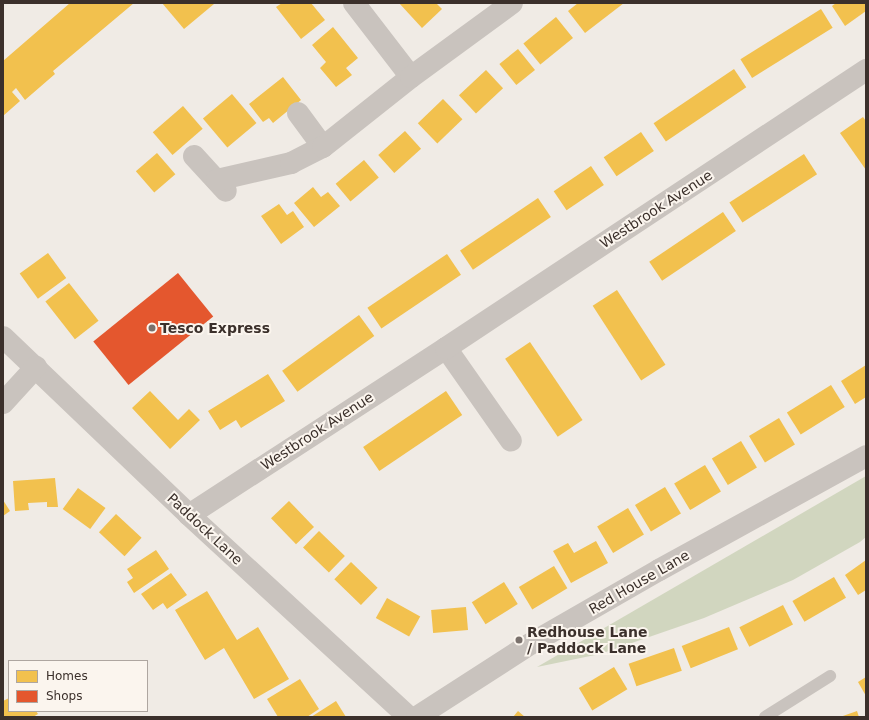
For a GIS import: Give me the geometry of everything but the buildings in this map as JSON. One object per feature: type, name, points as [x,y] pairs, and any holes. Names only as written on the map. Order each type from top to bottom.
[{"type":"street","points":[[354,3],[411,77]]},
{"type":"street","points":[[194,156],[222,186],[290,163],[323,147],[411,77],[471,22],[512,3]]},
{"type":"street","name":"Westbrook Avenue","points":[[189,515],[446,348],[866,70]]},
{"type":"street","points":[[298,114],[323,147]]},
{"type":"street","name":"Paddock Lane","points":[[3,337],[189,515],[409,717]]},
{"type":"street","points":[[446,348],[511,441]]},
{"type":"street","points":[[3,403],[36,367]]},
{"type":"street","name":"Red House Lane","points":[[417,717],[545,636],[659,570],[866,456]]},
{"type":"lane","points":[[765,717],[830,676]]},
{"type":"green space","points":[[866,476],[866,537],[860,542],[793,580],[704,618],[600,654],[537,667]]},
{"type":"place","name":"Tesco Express","points":[[152,328]]},
{"type":"place","name":"Redhouse Lane / Paddock Lane","points":[[519,640]]}]
